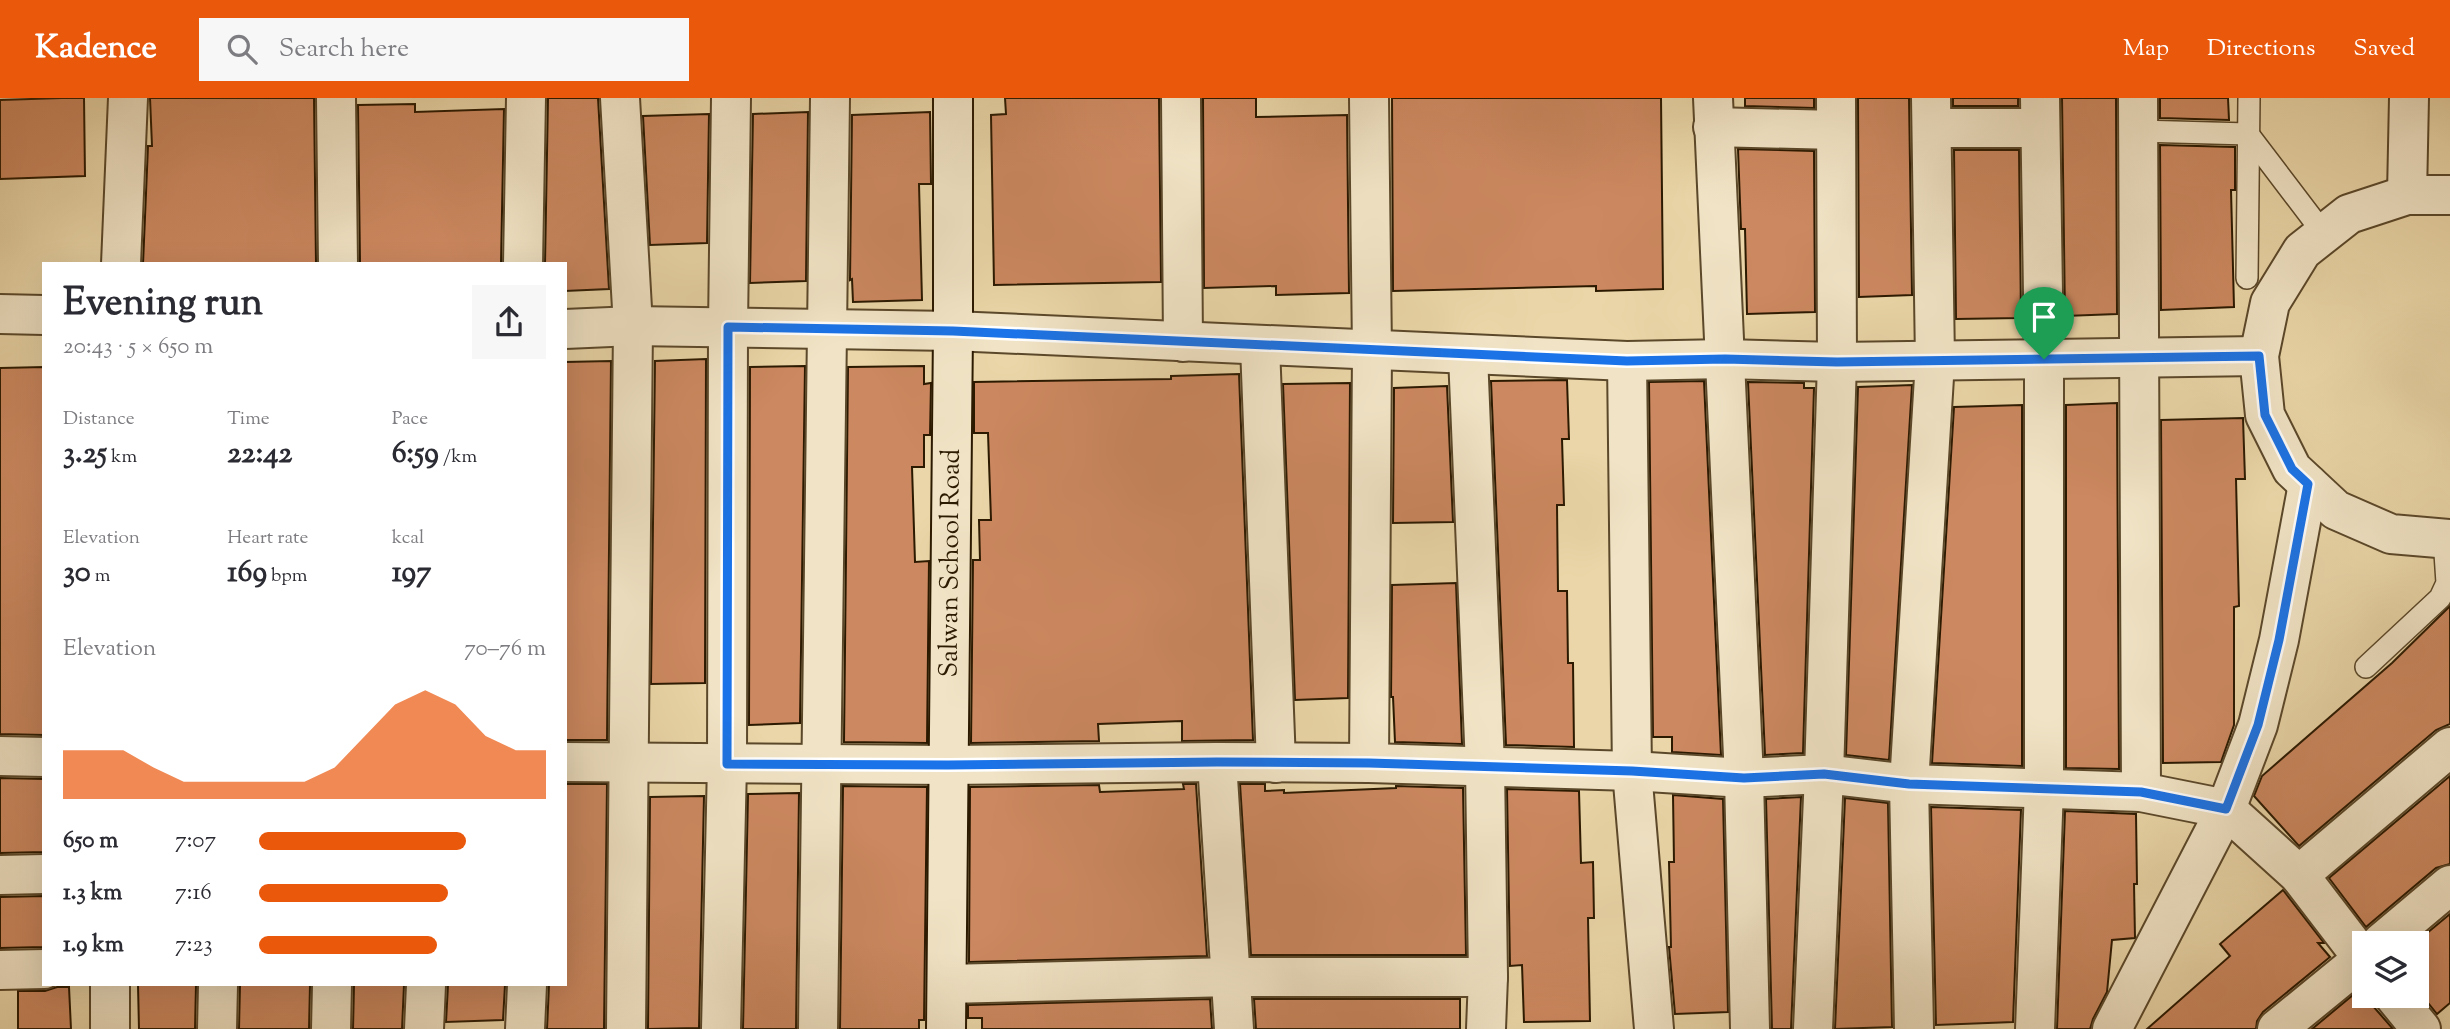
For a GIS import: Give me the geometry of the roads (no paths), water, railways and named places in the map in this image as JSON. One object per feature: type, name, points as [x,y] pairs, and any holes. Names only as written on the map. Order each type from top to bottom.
[{"type":"street","points":[[121,262],[128,98]]},
{"type":"street","points":[[336,98],[338,262]]},
{"type":"street","points":[[523,262],[526,98]]},
{"type":"street","points":[[620,98],[633,326],[626,1029]]},
{"type":"street","points":[[721,1029],[727,764],[728,327],[732,98]]},
{"type":"street","points":[[818,1029],[830,98]]},
{"type":"street","name":"Salwan School Road","points":[[946,1029],[953,98]]},
{"type":"street","points":[[1181,98],[1183,342]]},
{"type":"street","points":[[1369,98],[1372,351],[1369,763]]},
{"type":"street","points":[[2407,195],[2409,98]]},
{"type":"street","points":[[1750,1029],[1744,778],[1713,113],[1836,114],[1837,362],[1813,1029]]},
{"type":"street","points":[[1914,1029],[1909,784],[1935,360],[1931,113],[2040,113],[2044,359],[2044,788],[2035,1029]]},
{"type":"street","points":[[2138,115],[2141,792]]},
{"type":"street","points":[[2447,538],[2391,534],[2336,510],[2292,469],[2265,415],[2259,356],[2270,303],[2302,251],[2349,214],[2407,195],[2450,195]]},
{"type":"street","points":[[0,314],[42,315]]},
{"type":"street","points":[[567,329],[633,326],[953,331],[1627,361],[1725,359],[1837,362],[2259,356]]},
{"type":"street","points":[[1260,346],[1276,763]]},
{"type":"street","points":[[1468,355],[1485,766],[1488,977],[1486,1029]]},
{"type":"street","points":[[1627,361],[1632,771],[1654,1029]]},
{"type":"street","points":[[2112,1029],[2226,809],[2258,725],[2279,640],[2308,484]]},
{"type":"street","points":[[2299,875],[2450,747]]},
{"type":"street","points":[[0,756],[42,757]]},
{"type":"street","points":[[567,762],[948,765],[1369,763],[1632,771],[1744,778],[1824,774],[1909,784],[2141,792],[2226,809],[2299,875],[2352,943]]},
{"type":"street","points":[[1217,762],[1234,1029]]},
{"type":"street","points":[[0,875],[42,874]]},
{"type":"street","points":[[2395,931],[2450,885]]},
{"type":"street","points":[[0,970],[42,969]]},
{"type":"street","points":[[2277,1029],[2352,969]]},
{"type":"street","points":[[947,984],[1232,976],[1488,977]]},
{"type":"street","points":[[110,986],[110,1029]]},
{"type":"street","points":[[217,1029],[218,986]]},
{"type":"street","points":[[331,1029],[332,986]]},
{"type":"street","points":[[424,1029],[426,986]]},
{"type":"street","points":[[525,1029],[527,986]]},
{"type":"street","points":[[2404,1008],[2421,1029]]},
{"type":"street","points":[[2437,1029],[2450,1018]]},
{"type":"lane","points":[[2247,278],[2249,98]]},
{"type":"lane","points":[[2138,115],[2248,134],[2325,234]]},
{"type":"lane","points":[[2366,667],[2440,598],[2447,583],[2447,538]]}]
